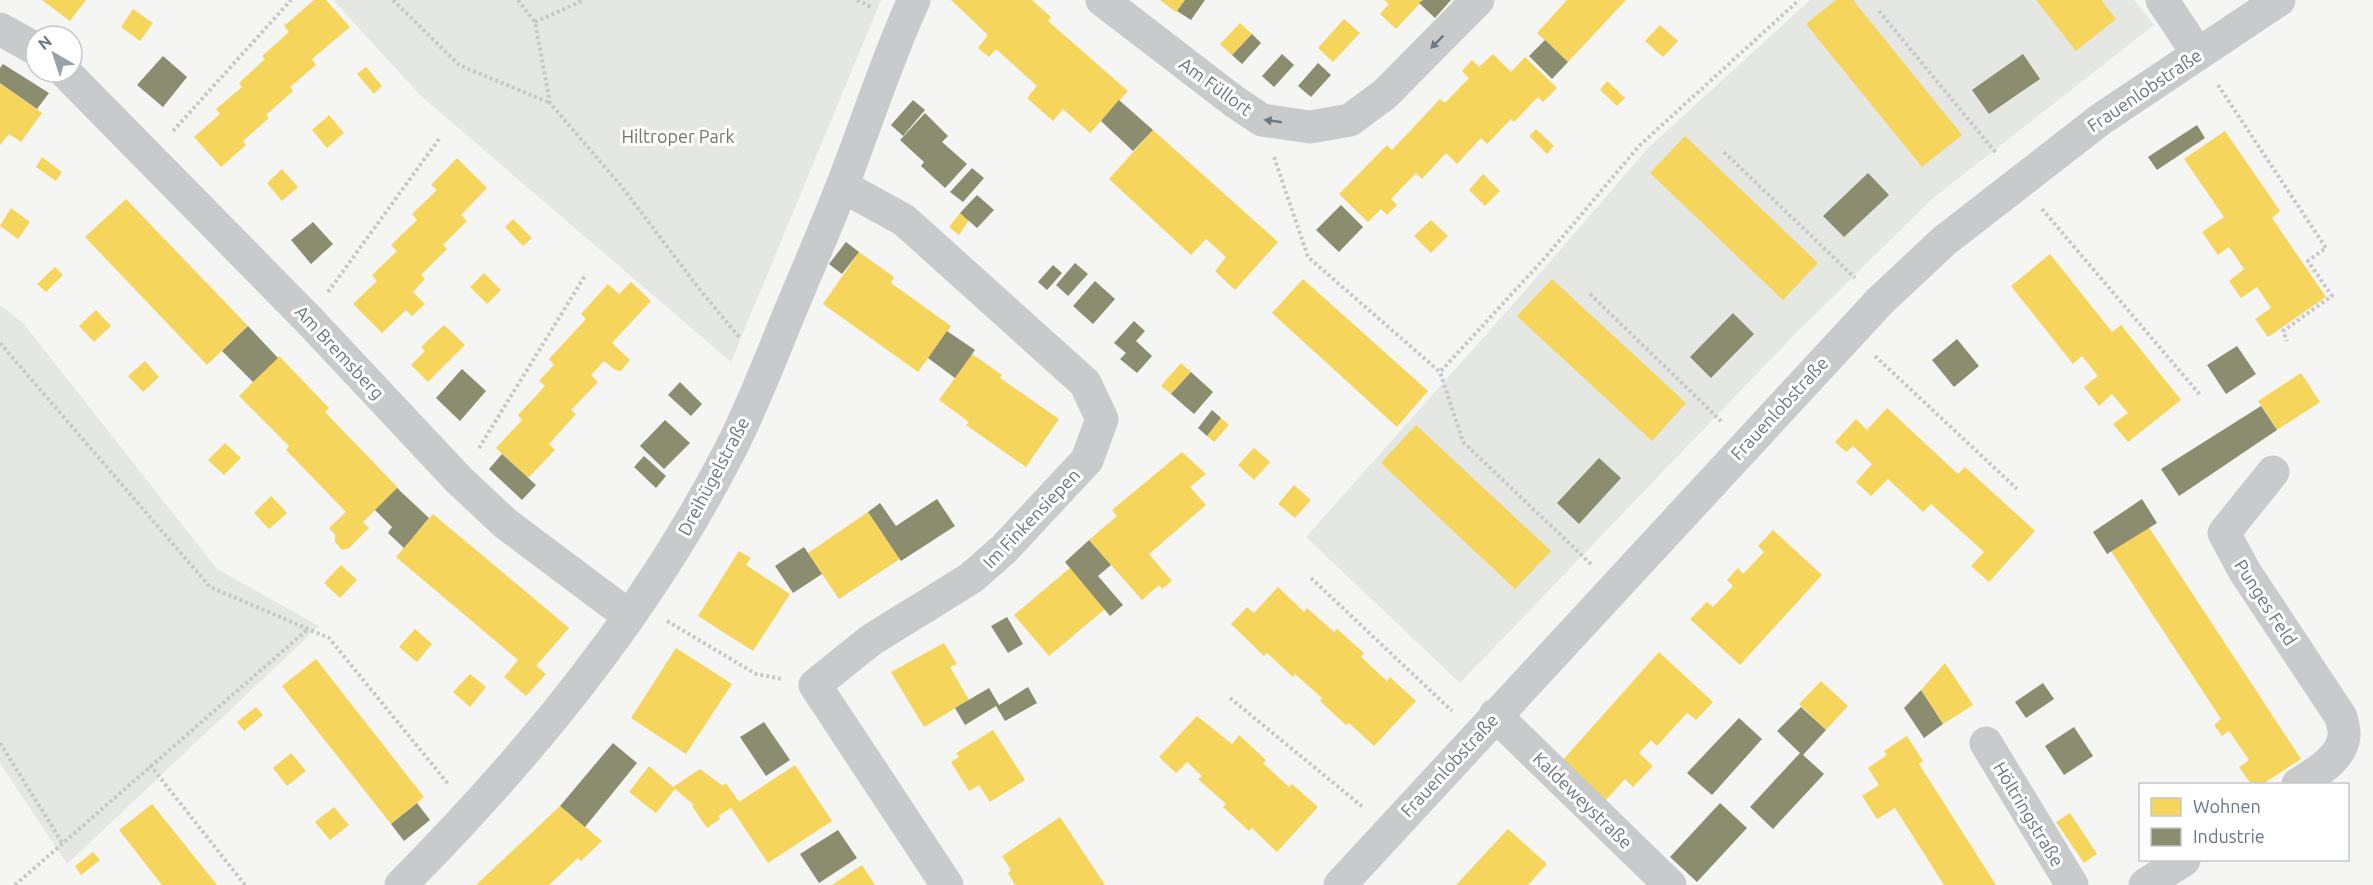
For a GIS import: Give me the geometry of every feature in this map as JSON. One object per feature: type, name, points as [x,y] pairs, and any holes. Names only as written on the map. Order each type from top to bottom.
[{"type":"street","name":"Dreihügelstraße","points":[[401,885],[473,813],[554,718],[629,616],[684,534],[730,450],[774,351],[842,186],[914,0]]},
{"type":"street","name":"Am Füllort","points":[[1102,0],[1262,120],[1310,127],[1350,120],[1385,94],[1478,0]]},
{"type":"street","points":[[2162,0],[2198,54]]},
{"type":"street","name":"Frauenlobstraße","points":[[1340,885],[1486,724],[1880,301],[1944,242],[2101,119],[2279,0]]},
{"type":"street","points":[[0,29],[24,42]]},
{"type":"street","name":"Am Bremsberg","points":[[77,84],[151,156],[309,319],[459,480],[506,524],[629,616]]},
{"type":"street","name":"Im Finkensiepen","points":[[815,685],[871,640],[971,578],[1005,549],[1087,460],[1102,419],[1085,383],[904,220],[842,186]]},
{"type":"street","name":"Punges Feld","points":[[2273,472],[2224,533],[2245,572],[2341,717],[2344,737],[2336,755],[2321,770],[2300,783]]},
{"type":"street","points":[[815,685],[947,885]]},
{"type":"street","name":"Kaldeweystraße","points":[[1486,724],[1670,885]]},
{"type":"street","name":"Höltringstraße","points":[[1986,743],[2072,885]]},
{"type":"street","points":[[2145,885],[2182,861]]},
{"type":"path","points":[[151,156],[291,0]]},
{"type":"path","points":[[393,0],[459,65],[550,103],[622,187],[733,332],[747,344],[774,351]]},
{"type":"path","points":[[518,0],[535,22],[550,103]]},
{"type":"path","points":[[535,22],[584,0]]},
{"type":"path","points":[[1440,372],[1543,260],[1638,146],[1799,0]]},
{"type":"path","points":[[1879,12],[2200,396]]},
{"type":"path","points":[[2198,54],[2326,248],[2308,261],[2332,296],[2283,331],[2287,341]]},
{"type":"path","points":[[1262,120],[1308,258],[1440,372],[1463,442],[1615,587]]},
{"type":"path","points":[[309,319],[440,139]]},
{"type":"path","points":[[1724,152],[1880,301]]},
{"type":"path","points":[[459,480],[586,274]]},
{"type":"path","points":[[1590,294],[1745,444]]},
{"type":"path","points":[[1849,332],[2017,489]]},
{"type":"path","points":[[0,343],[210,587],[329,638],[473,813]]},
{"type":"path","points":[[1311,578],[1486,724]]},
{"type":"path","points":[[629,616],[656,614],[756,674],[815,685]]},
{"type":"path","points":[[15,885],[308,629]]},
{"type":"path","points":[[1230,698],[1390,829]]},
{"type":"path","points":[[0,743],[63,844]]},
{"type":"path","points":[[150,765],[245,885]]},
{"type":"green space","name":"Hiltroper Park","points":[[333,0],[881,0],[731,362],[421,96]]},
{"type":"green space","points":[[1810,0],[2134,0],[2154,25],[1932,199],[1794,335],[1460,683],[1306,537],[1523,293],[1648,148]]},
{"type":"green space","points":[[0,305],[23,323],[217,569],[319,626],[67,864],[0,763]]},
{"type":"building: Wohnen","points":[[42,0],[86,0],[70,21]]},
{"type":"building: Wohnen","points":[[314,0],[326,0],[350,27],[312,59],[316,65],[290,87],[293,91],[266,115],[269,118],[243,141],[246,145],[221,167],[194,137],[220,114],[216,109],[242,87],[239,83],[265,59],[262,56],[289,32],[284,26]]},
{"type":"building: Wohnen","points":[[951,0],[1032,0],[1051,17],[1048,21],[1128,91],[1090,133],[1063,109],[1053,121],[1027,98],[1037,86],[996,49],[989,57],[978,48],[988,35]]},
{"type":"building: Wohnen","points":[[1160,0],[1185,0],[1176,12]]},
{"type":"building: Wohnen","points":[[1384,0],[1423,0],[1396,29],[1380,14],[1389,4]]},
{"type":"building: Wohnen","points":[[1567,0],[1626,0],[1568,62],[1537,33]]},
{"type":"building: Wohnen","points":[[1836,0],[1853,0],[1962,135],[1922,167],[1806,24]]},
{"type":"building: Wohnen","points":[[2036,0],[2101,0],[2116,19],[2076,51]]},
{"type":"building: Wohnen","points":[[133,9],[153,23],[140,41],[121,27]]},
{"type":"building: Wohnen","points":[[1344,19],[1360,33],[1333,62],[1318,48]]},
{"type":"building: Wohnen","points":[[1240,23],[1252,34],[1232,55],[1220,44]]},
{"type":"building: Wohnen","points":[[1660,25],[1678,41],[1663,57],[1645,41]]},
{"type":"building: Wohnen","points":[[1493,54],[1511,72],[1525,57],[1557,88],[1543,102],[1538,97],[1514,122],[1511,119],[1487,144],[1481,138],[1457,164],[1446,153],[1422,179],[1416,173],[1391,199],[1397,205],[1387,215],[1381,209],[1368,222],[1339,194],[1387,145],[1392,150],[1440,99],[1445,103],[1469,78],[1462,71],[1472,60],[1479,67]]},
{"type":"building: Wohnen","points":[[366,67],[382,86],[374,94],[357,74]]},
{"type":"building: Wohnen","points":[[1607,81],[1625,98],[1617,106],[1600,90]]},
{"type":"building: Wohnen","points":[[0,83],[42,113],[21,142],[9,134],[0,145]]},
{"type":"building: Wohnen","points":[[329,115],[344,133],[327,148],[312,130]]},
{"type":"building: Wohnen","points":[[1536,129],[1554,146],[1547,154],[1529,136]]},
{"type":"building: Wohnen","points":[[1153,130],[1278,242],[1235,290],[1215,271],[1226,257],[1206,239],[1191,255],[1109,179]]},
{"type":"building: Wohnen","points":[[2225,131],[2280,211],[2272,218],[2326,297],[2268,337],[2255,319],[2271,308],[2257,287],[2241,298],[2229,281],[2244,269],[2229,247],[2218,255],[2202,232],[2224,217],[2184,159]]},
{"type":"building: Wohnen","points":[[1685,136],[1818,263],[1783,300],[1650,173]]},
{"type":"building: Wohnen","points":[[42,157],[62,172],[56,181],[36,167]]},
{"type":"building: Wohnen","points":[[457,158],[487,188],[461,215],[467,221],[443,245],[447,249],[421,275],[425,279],[413,292],[425,304],[412,316],[406,310],[382,333],[353,304],[377,281],[372,275],[397,251],[391,245],[417,220],[412,214],[437,190],[431,185]]},
{"type":"building: Wohnen","points":[[282,169],[298,187],[282,201],[267,183]]},
{"type":"building: Wohnen","points":[[1483,174],[1500,191],[1485,206],[1469,190]]},
{"type":"building: Wohnen","points":[[126,199],[248,326],[207,365],[85,237]]},
{"type":"building: Wohnen","points":[[11,208],[30,222],[18,239],[0,226]]},
{"type":"building: Wohnen","points":[[960,213],[969,220],[959,235],[949,227]]},
{"type":"building: Wohnen","points":[[513,219],[532,238],[523,246],[505,227]]},
{"type":"building: Wohnen","points":[[1431,220],[1448,236],[1431,253],[1414,236]]},
{"type":"building: Wohnen","points":[[859,252],[894,277],[891,283],[951,326],[918,372],[823,304]]},
{"type":"building: Wohnen","points":[[2050,254],[2112,332],[2121,325],[2181,400],[2128,442],[2113,424],[2128,413],[2112,394],[2099,406],[2084,387],[2098,376],[2082,356],[2073,364],[2011,286]]},
{"type":"building: Wohnen","points":[[55,267],[63,275],[46,292],[37,284]]},
{"type":"building: Wohnen","points":[[484,273],[501,290],[487,304],[470,287]]},
{"type":"building: Wohnen","points":[[1303,279],[1428,391],[1397,427],[1272,313]]},
{"type":"building: Wohnen","points":[[1552,279],[1686,403],[1652,441],[1517,316]]},
{"type":"building: Wohnen","points":[[631,282],[651,301],[612,343],[630,360],[621,371],[615,370],[604,361],[591,375],[598,382],[571,410],[576,414],[549,444],[555,450],[528,478],[496,448],[522,420],[518,415],[545,386],[539,381],[554,365],[549,359],[586,319],[581,314],[608,284],[619,294]]},
{"type":"building: Wohnen","points":[[96,310],[111,326],[94,342],[79,326]]},
{"type":"building: Wohnen","points":[[444,325],[465,345],[428,382],[411,365],[425,351],[421,347]]},
{"type":"building: Wohnen","points":[[972,354],[1002,375],[1000,378],[1059,419],[1026,467],[966,425],[969,422],[939,400]]},
{"type":"building: Wohnen","points":[[279,356],[329,408],[325,412],[398,488],[363,522],[369,528],[349,548],[342,550],[335,542],[335,534],[329,528],[346,512],[286,450],[289,446],[239,396]]},
{"type":"building: Wohnen","points":[[145,361],[159,377],[143,392],[128,376]]},
{"type":"building: Wohnen","points":[[1181,363],[1191,372],[1171,394],[1161,386]]},
{"type":"building: Wohnen","points":[[2301,373],[2320,402],[2277,430],[2258,401]]},
{"type":"building: Wohnen","points":[[1887,408],[1958,474],[1965,467],[2035,531],[1989,582],[1971,566],[1984,552],[1931,504],[1923,512],[1888,479],[1871,496],[1856,482],[1872,464],[1853,446],[1846,452],[1835,442],[1856,419],[1867,430]]},
{"type":"building: Wohnen","points":[[1221,418],[1229,425],[1214,442],[1207,436]]},
{"type":"building: Wohnen","points":[[1416,425],[1551,551],[1515,589],[1381,463]]},
{"type":"building: Wohnen","points":[[225,443],[241,458],[224,475],[208,460]]},
{"type":"building: Wohnen","points":[[1254,448],[1270,462],[1254,480],[1238,465]]},
{"type":"building: Wohnen","points":[[1182,452],[1206,474],[1190,487],[1206,505],[1149,554],[1172,581],[1162,589],[1159,585],[1142,600],[1089,540],[1117,516],[1112,510]]},
{"type":"building: Wohnen","points":[[1294,485],[1311,500],[1295,518],[1278,504]]},
{"type":"building: Wohnen","points":[[271,496],[287,513],[269,529],[254,513]]},
{"type":"building: Wohnen","points":[[868,512],[900,559],[839,599],[808,553]]},
{"type":"building: Wohnen","points":[[433,514],[569,628],[536,666],[546,674],[526,696],[504,677],[518,660],[396,557]]},
{"type":"building: Wohnen","points":[[2148,526],[2301,759],[2265,783],[2250,783],[2239,767],[2249,760],[2229,731],[2222,736],[2214,725],[2221,719],[2111,551]]},
{"type":"building: Wohnen","points":[[1773,530],[1822,575],[1740,665],[1690,619],[1707,602],[1713,607],[1733,586],[1727,580],[1738,568],[1743,574],[1764,552],[1758,546]]},
{"type":"building: Wohnen","points":[[739,551],[751,558],[746,565],[790,594],[753,651],[698,616]]},
{"type":"building: Wohnen","points":[[341,565],[357,580],[340,598],[324,583]]},
{"type":"building: Wohnen","points":[[1070,568],[1105,609],[1049,656],[1014,615]]},
{"type":"building: Wohnen","points":[[1278,587],[1304,612],[1307,608],[1334,632],[1337,629],[1364,653],[1361,657],[1387,681],[1390,677],[1416,701],[1374,746],[1349,723],[1346,725],[1320,701],[1322,698],[1295,674],[1293,677],[1267,653],[1264,656],[1231,624],[1247,607],[1254,613]]},
{"type":"building: Wohnen","points":[[415,629],[432,644],[417,662],[399,647]]},
{"type":"building: Wohnen","points":[[944,643],[957,664],[950,667],[969,700],[924,727],[891,672]]},
{"type":"building: Wohnen","points":[[676,648],[732,684],[686,754],[631,718]]},
{"type":"building: Wohnen","points":[[1659,652],[1713,702],[1696,720],[1687,713],[1657,746],[1651,740],[1639,753],[1653,766],[1633,787],[1625,779],[1605,801],[1562,761]]},
{"type":"building: Wohnen","points":[[316,659],[424,797],[391,824],[282,686]]},
{"type":"building: Wohnen","points":[[1945,663],[1973,705],[1943,724],[1921,690]]},
{"type":"building: Wohnen","points":[[470,674],[486,687],[470,707],[453,692]]},
{"type":"building: Wohnen","points":[[1821,681],[1848,706],[1826,730],[1799,704]]},
{"type":"building: Wohnen","points":[[256,707],[263,715],[244,731],[237,722]]},
{"type":"building: Wohnen","points":[[1197,716],[1232,744],[1239,735],[1266,760],[1263,763],[1289,787],[1292,784],[1318,807],[1277,852],[1252,828],[1249,831],[1223,807],[1226,804],[1198,779],[1202,776],[1187,762],[1176,773],[1159,757]]},
{"type":"building: Wohnen","points":[[993,730],[1025,780],[990,802],[979,785],[969,791],[951,762],[959,757],[956,753]]},
{"type":"building: Wohnen","points":[[1907,736],[1923,761],[1919,764],[1996,885],[1944,885],[1895,808],[1877,819],[1862,796],[1879,785],[1868,768],[1887,755],[1884,751]]},
{"type":"building: Wohnen","points":[[291,753],[306,771],[287,786],[273,768]]},
{"type":"building: Wohnen","points":[[795,765],[832,821],[768,863],[731,808],[718,816],[720,819],[707,828],[692,806],[694,805],[675,789],[656,813],[629,792],[649,766],[673,787],[700,769],[723,786],[726,783],[739,802]]},
{"type":"building: Wohnen","points":[[152,804],[217,885],[162,885],[119,830]]},
{"type":"building: Wohnen","points":[[560,806],[602,841],[581,861],[578,858],[549,885],[476,885]]},
{"type":"building: Wohnen","points":[[334,807],[349,825],[330,840],[315,822]]},
{"type":"building: Wohnen","points":[[2070,813],[2097,854],[2084,863],[2056,822]]},
{"type":"building: Wohnen","points":[[1060,817],[1105,885],[1015,885],[1008,873],[1011,870],[1002,856]]},
{"type":"building: Wohnen","points":[[1508,829],[1547,864],[1528,885],[1456,885]]},
{"type":"building: Wohnen","points":[[93,852],[100,860],[81,875],[75,866]]},
{"type":"building: Wohnen","points":[[862,865],[875,885],[832,885]]},
{"type":"building: Industrie","points":[[1185,0],[1205,0],[1191,20],[1177,11]]},
{"type":"building: Industrie","points":[[1423,0],[1451,0],[1435,18],[1419,3]]},
{"type":"building: Industrie","points":[[1252,34],[1261,43],[1242,64],[1232,55]]},
{"type":"building: Industrie","points":[[1545,40],[1568,62],[1552,79],[1529,56]]},
{"type":"building: Industrie","points":[[1282,54],[1294,65],[1274,87],[1262,76]]},
{"type":"building: Industrie","points":[[2023,54],[2040,79],[1989,114],[1972,90]]},
{"type":"building: Industrie","points":[[163,56],[187,77],[163,107],[137,85]]},
{"type":"building: Industrie","points":[[1318,63],[1331,75],[1311,97],[1298,86]]},
{"type":"building: Industrie","points":[[3,64],[24,77],[24,84],[35,84],[49,93],[37,109],[0,83],[0,68]]},
{"type":"building: Industrie","points":[[913,100],[925,110],[903,136],[891,125]]},
{"type":"building: Industrie","points":[[1119,100],[1153,130],[1133,151],[1101,121]]},
{"type":"building: Industrie","points":[[925,113],[948,136],[942,142],[967,164],[945,188],[921,166],[924,162],[900,140]]},
{"type":"building: Industrie","points":[[2197,125],[2205,138],[2157,170],[2148,157]]},
{"type":"building: Industrie","points":[[972,168],[984,178],[963,202],[950,192]]},
{"type":"building: Industrie","points":[[1868,173],[1889,195],[1844,237],[1823,216]]},
{"type":"building: Industrie","points":[[977,195],[994,210],[977,228],[960,213]]},
{"type":"building: Industrie","points":[[1341,205],[1363,227],[1339,252],[1316,230]]},
{"type":"building: Industrie","points":[[313,222],[333,244],[311,264],[291,240]]},
{"type":"building: Industrie","points":[[846,242],[859,252],[842,274],[829,264]]},
{"type":"building: Industrie","points":[[1075,263],[1088,274],[1068,296],[1056,285]]},
{"type":"building: Industrie","points":[[1053,265],[1062,273],[1047,290],[1038,282]]},
{"type":"building: Industrie","points":[[1095,281],[1115,299],[1093,324],[1073,306]]},
{"type":"building: Industrie","points":[[1733,313],[1754,334],[1711,378],[1690,357]]},
{"type":"building: Industrie","points":[[1134,321],[1145,331],[1136,341],[1152,356],[1137,373],[1120,359],[1126,353],[1114,343]]},
{"type":"building: Industrie","points":[[248,326],[278,358],[253,382],[222,351]]},
{"type":"building: Industrie","points":[[947,331],[975,350],[955,378],[928,358]]},
{"type":"building: Industrie","points":[[1957,339],[1979,366],[1954,387],[1932,360]]},
{"type":"building: Industrie","points":[[2237,346],[2256,374],[2226,394],[2207,365]]},
{"type":"building: Industrie","points":[[462,369],[486,391],[460,421],[436,398]]},
{"type":"building: Industrie","points":[[1191,372],[1213,392],[1194,414],[1171,394]]},
{"type":"building: Industrie","points":[[680,382],[702,404],[691,416],[668,395]]},
{"type":"building: Industrie","points":[[2261,406],[2277,430],[2179,496],[2161,469]]},
{"type":"building: Industrie","points":[[1212,410],[1221,418],[1207,436],[1198,428]]},
{"type":"building: Industrie","points":[[665,420],[690,443],[664,469],[640,446]]},
{"type":"building: Industrie","points":[[502,454],[536,485],[522,500],[489,469]]},
{"type":"building: Industrie","points":[[644,456],[666,476],[656,488],[634,467]]},
{"type":"building: Industrie","points":[[1599,458],[1621,478],[1579,524],[1557,503]]},
{"type":"building: Industrie","points":[[397,488],[429,518],[404,548],[388,533],[392,527],[375,510]]},
{"type":"building: Industrie","points":[[937,499],[955,526],[901,561],[868,512],[880,503],[896,526]]},
{"type":"building: Industrie","points":[[2142,499],[2157,523],[2107,554],[2093,532]]},
{"type":"building: Industrie","points":[[1089,540],[1111,565],[1098,576],[1123,605],[1110,616],[1065,562]]},
{"type":"building: Industrie","points":[[804,547],[822,574],[793,593],[775,566]]},
{"type":"building: Industrie","points":[[1007,617],[1023,644],[1008,653],[991,626]]},
{"type":"building: Industrie","points":[[2043,683],[2054,699],[2026,718],[2015,702]]},
{"type":"building: Industrie","points":[[1028,687],[1037,703],[1005,721],[996,706],[965,725],[955,708],[989,688],[999,705]]},
{"type":"building: Industrie","points":[[1921,690],[1943,724],[1924,738],[1904,708]]},
{"type":"building: Industrie","points":[[1801,707],[1826,730],[1803,755],[1824,774],[1773,829],[1750,807],[1800,753],[1777,731]]},
{"type":"building: Industrie","points":[[1739,718],[1762,739],[1712,795],[1687,773]]},
{"type":"building: Industrie","points":[[764,722],[790,760],[766,776],[740,737]]},
{"type":"building: Industrie","points":[[2074,727],[2093,756],[2064,775],[2045,746]]},
{"type":"building: Industrie","points":[[613,743],[637,763],[585,827],[560,806]]},
{"type":"building: Industrie","points":[[417,803],[430,820],[404,841],[391,824]]},
{"type":"building: Industrie","points":[[1720,803],[1747,828],[1697,882],[1670,857]]},
{"type":"building: Industrie","points":[[838,830],[857,858],[819,883],[800,854]]}]
